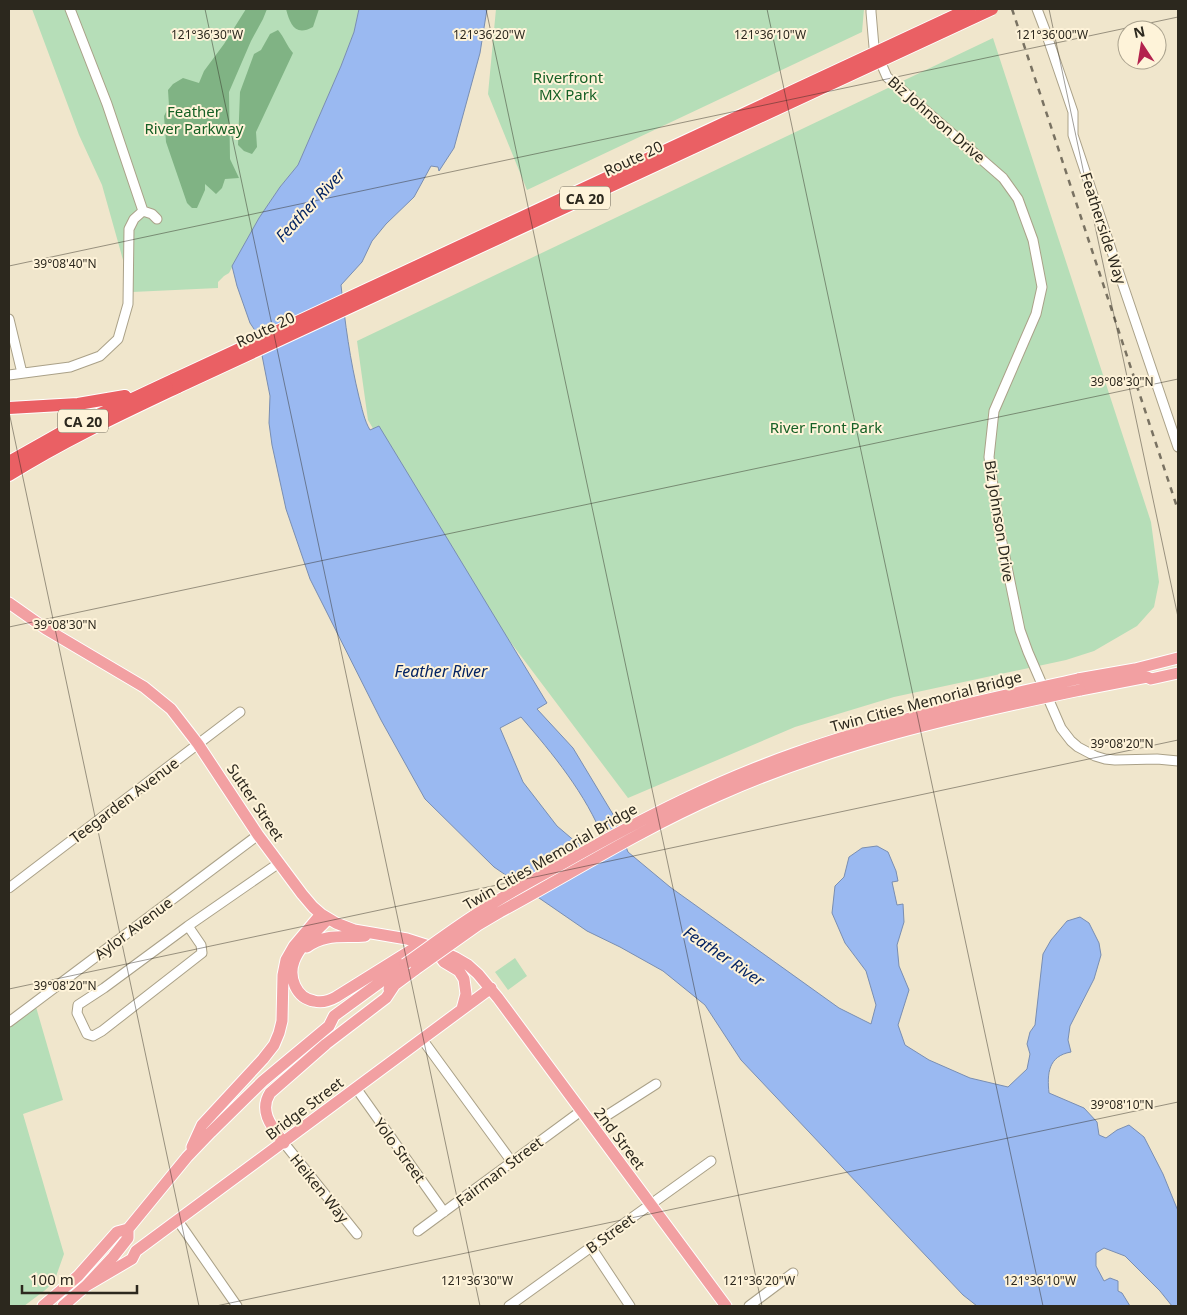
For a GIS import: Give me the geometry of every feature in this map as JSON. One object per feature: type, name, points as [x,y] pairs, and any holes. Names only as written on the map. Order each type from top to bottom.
[{"type":"highway","name":"Route 20","points":[[176,383],[969,9]]},
{"type":"highway","name":"Route 20","points":[[176,383],[992,9]]},
{"type":"highway","name":"CA 20","points":[[9,462],[64,431],[160,385],[176,383]]},
{"type":"highway","name":"CA 20","points":[[9,474],[68,440],[176,383]]},
{"type":"highway","points":[[9,408],[61,406],[96,402],[160,385]]},
{"type":"main road","name":"Sutter Street","points":[[9,603],[46,629],[144,687],[171,709],[198,744],[258,835],[306,899],[324,916],[354,930],[407,939],[432,947],[468,965],[491,988]]},
{"type":"main road","name":"Twin Cities Memorial Bridge","points":[[394,986],[467,933],[500,912],[634,836],[733,789],[817,757],[900,732],[1178,658]]},
{"type":"main road","name":"Twin Cities Memorial Bridge","points":[[1147,677],[1150,674],[1178,668]]},
{"type":"main road","name":"Twin Cities Memorial Bridge","points":[[400,962],[493,903],[629,826],[684,799],[744,773],[813,747],[897,721],[954,706],[1079,684],[1147,677],[1151,679],[1178,674]]},
{"type":"main road","points":[[324,916],[303,945],[293,966],[294,982],[301,994],[307,999],[324,1002],[400,962]]},
{"type":"main road","points":[[187,1158],[202,1125],[274,1045],[282,1021],[283,975],[286,960],[294,946],[324,916]]},
{"type":"main road","points":[[301,950],[317,940],[327,937],[379,934]]},
{"type":"main road","points":[[432,947],[444,962],[456,969],[462,976],[466,994],[462,1010]]},
{"type":"main road","points":[[43,1306],[78,1276],[117,1232],[128,1229],[187,1158],[249,1094],[329,1026],[334,1016],[400,962]]},
{"type":"main road","points":[[329,1026],[340,1024],[394,986]]},
{"type":"main road","points":[[284,1143],[272,1127],[266,1114],[265,1103],[270,1094],[326,1044],[386,998],[394,986]]},
{"type":"main road","name":"Bridge Street","points":[[86,1286],[132,1259],[136,1251],[491,988]]},
{"type":"main road","name":"2nd Street","points":[[491,988],[726,1306]]},
{"type":"main road","points":[[63,1306],[86,1286],[108,1262],[128,1238],[128,1229]]},
{"type":"street","points":[[70,9],[107,104],[143,211]]},
{"type":"street","name":"Biz Johnson Drive","points":[[871,9],[874,47],[887,77],[1003,178],[1018,199],[1033,240],[1042,287],[1040,297],[1036,314],[994,411],[989,457],[999,528],[1020,630],[1028,652],[1061,728],[1078,747],[1105,759],[1178,761]]},
{"type":"street","name":"Featherside Way","points":[[1036,9],[1073,112],[1073,135],[1178,447]]},
{"type":"street","points":[[143,211],[152,214],[157,219]]},
{"type":"street","points":[[9,375],[70,367],[100,356],[118,339],[128,304],[129,229],[134,219],[143,211]]},
{"type":"street","points":[[9,318],[22,373]]},
{"type":"street","name":"Teegarden Avenue","points":[[9,888],[240,712]]},
{"type":"street","name":"Aylor Avenue","points":[[9,1022],[258,835]]},
{"type":"street","points":[[188,926],[201,945],[202,953],[102,1031],[93,1036],[87,1034],[77,1013],[78,1006],[188,926],[279,863]]},
{"type":"street","points":[[422,1039],[512,1162]]},
{"type":"street","points":[[592,1125],[656,1084]]},
{"type":"street","name":"Yolo Street","points":[[356,1088],[444,1212]]},
{"type":"street","name":"Fairman Street","points":[[418,1232],[580,1110]]},
{"type":"street","name":"Heiken Way","points":[[284,1143],[357,1234]]},
{"type":"street","name":"B Street","points":[[509,1306],[712,1161]]},
{"type":"street","points":[[178,1221],[237,1306]]},
{"type":"street","points":[[591,1247],[630,1306]]},
{"type":"street","points":[[749,1306],[793,1273]]},
{"type":"green space","name":"Feather River Parkway","points":[[32,9],[359,9],[354,32],[341,66],[298,165],[259,218],[229,273],[218,282],[218,288],[132,292],[102,185],[79,135]]},
{"type":"green space","points":[[246,9],[267,9],[229,92],[230,159],[239,178],[225,179],[222,188],[216,194],[205,184],[205,190],[197,208],[192,208],[187,203],[166,142],[164,116],[169,106],[168,90],[173,84],[183,78],[199,83],[204,71]]},
{"type":"green space","points":[[286,9],[319,9],[313,27],[302,31],[294,27],[289,20]]},
{"type":"green space","name":"Riverfront MX Park","points":[[496,9],[864,9],[862,32],[527,190],[488,94]]},
{"type":"green space","points":[[278,30],[293,53],[256,132],[257,147],[252,154],[244,151],[238,145],[240,92],[254,54],[261,50],[270,34]]},
{"type":"green space","name":"River Front Park","points":[[993,38],[1151,522],[1159,582],[1154,607],[1137,626],[1094,651],[1066,660],[894,697],[795,727],[628,798],[460,575],[368,420],[357,341]]},
{"type":"green space","points":[[515,958],[527,976],[508,990],[495,972]]},
{"type":"green space","points":[[36,1007],[63,1100],[23,1114],[64,1254],[54,1282],[24,1306],[9,1306],[9,1027]]},
{"type":"water","name":"Feather River","points":[[359,9],[487,9],[480,53],[454,148],[439,171],[438,167],[431,166],[414,197],[386,224],[372,241],[362,262],[341,285],[350,355],[362,410],[370,430],[379,426],[547,703],[537,709],[573,748],[614,816],[628,852],[670,887],[839,1008],[871,1024],[876,1005],[866,971],[845,943],[832,913],[835,886],[844,877],[849,857],[862,848],[877,846],[888,852],[898,881],[892,882],[897,905],[903,904],[904,922],[897,945],[899,966],[909,990],[898,1025],[905,1045],[929,1060],[970,1078],[1008,1087],[1027,1069],[1030,1054],[1027,1044],[1030,1032],[1035,1025],[1043,954],[1051,940],[1067,921],[1080,917],[1089,923],[1099,943],[1101,955],[1094,979],[1070,1026],[1068,1040],[1071,1052],[1058,1057],[1051,1067],[1048,1079],[1049,1093],[1084,1108],[1097,1122],[1099,1135],[1106,1138],[1117,1130],[1129,1125],[1144,1137],[1163,1174],[1178,1211],[1178,1306],[1172,1306],[1160,1291],[1125,1256],[1104,1248],[1096,1253],[1096,1266],[1104,1281],[1110,1278],[1118,1281],[1118,1291],[1122,1293],[1130,1306],[977,1306],[963,1295],[741,1060],[705,1005],[663,971],[587,931],[494,867],[425,799],[381,720],[310,579],[286,509],[272,445],[269,423],[270,396],[258,335],[250,323],[232,266],[259,218],[298,165],[354,32]],"holes":[[[521,717],[568,775],[597,823],[604,840],[594,849],[577,843],[557,826],[523,782],[500,728]]]},
{"type":"railway","points":[[1012,9],[1178,510]]}]
